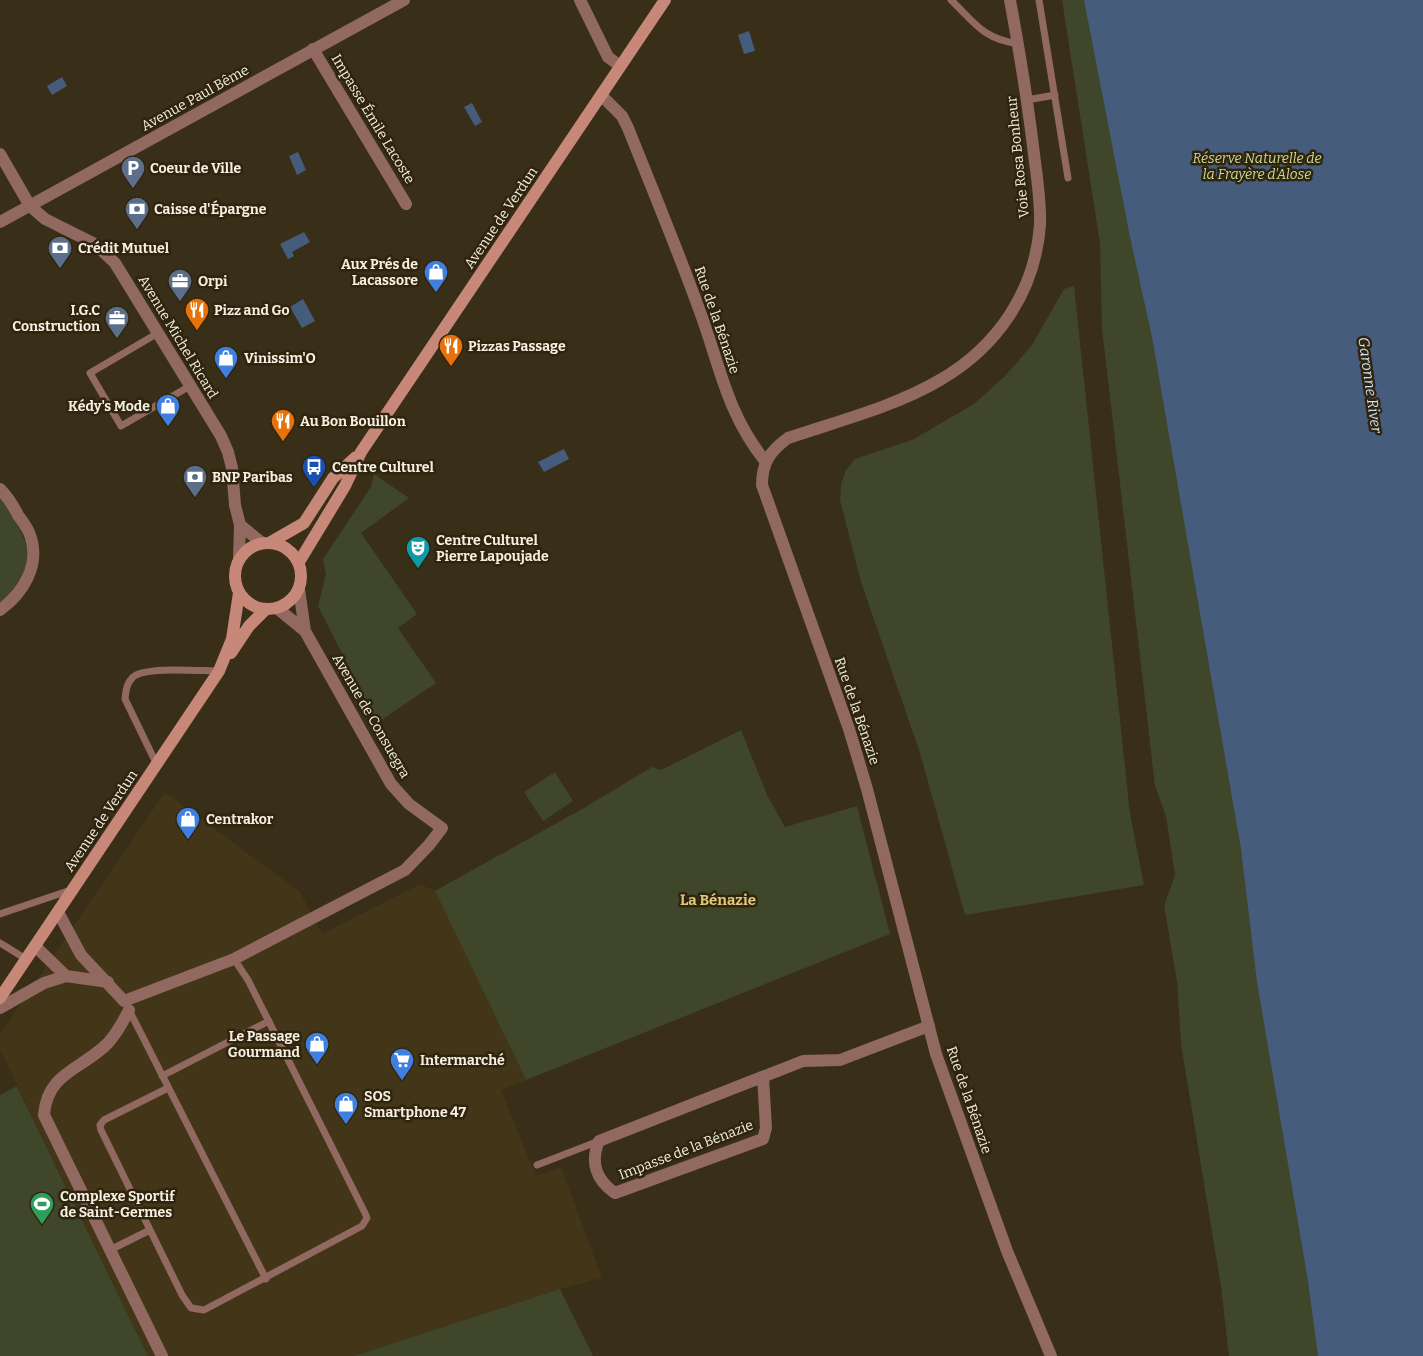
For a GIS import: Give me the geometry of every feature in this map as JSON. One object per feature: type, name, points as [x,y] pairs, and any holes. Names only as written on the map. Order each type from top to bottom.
[{"type":"main road","name":"Avenue de Verdun","points":[[298,562],[345,486],[361,452],[665,0]]},
{"type":"main road","name":"Avenue de Verdun","points":[[267,542],[304,523],[333,478],[361,452]]},
{"type":"main road","points":[[267,542],[282,546],[292,552],[298,562],[301,580],[299,589],[290,601],[271,609],[250,604],[239,593],[234,576],[240,558],[253,546],[267,542]]},
{"type":"main road","name":"Avenue de Verdun","points":[[222,666],[236,621],[239,593]]},
{"type":"main road","name":"Avenue de Verdun","points":[[0,998],[222,666],[250,626],[271,609]]},
{"type":"street","name":"Avenue Paul Bême","points":[[0,222],[404,0]]},
{"type":"street","points":[[580,0],[608,57],[620,66]]},
{"type":"street","name":"Voie Rosa Bonheur","points":[[766,461],[774,448],[788,438],[890,403],[939,381],[977,355],[1002,328],[1022,294],[1035,260],[1040,224],[1028,100],[1010,0]]},
{"type":"street","name":"Impasse Émile Lacoste","points":[[313,50],[406,204]]},
{"type":"street","name":"Rue de la Bénazie","points":[[601,94],[622,116],[628,128],[700,311],[725,391],[749,441],[766,461],[762,473],[762,484],[848,728],[867,789],[936,1054],[1007,1252],[1051,1356]]},
{"type":"street","name":"Avenue Michel Ricard","points":[[0,154],[30,206],[45,219],[83,236],[105,252],[115,263],[190,386],[228,452],[232,468],[235,505],[240,526],[240,558]]},
{"type":"street","points":[[0,490],[7,496],[30,536],[33,551],[27,581],[15,599],[0,610]]},
{"type":"street","points":[[240,526],[267,542]]},
{"type":"street","name":"Avenue de Consuegra","points":[[234,958],[405,870],[442,828],[409,804],[391,784],[305,631],[299,589]]},
{"type":"street","name":"Avenue de Consuegra","points":[[271,609],[305,631]]},
{"type":"street","points":[[58,912],[81,955],[108,982],[126,1006]]},
{"type":"street","points":[[35,946],[66,976]]},
{"type":"street","points":[[162,1356],[44,1115],[44,1104],[48,1094],[59,1078],[107,1044],[118,1031],[126,1006],[234,958]]},
{"type":"street","points":[[0,1008],[44,983],[66,976],[108,982]]},
{"type":"street","points":[[599,1141],[803,1061],[840,1060],[929,1026]]},
{"type":"street","name":"Impasse de la Bénazie","points":[[599,1141],[595,1151],[595,1168],[602,1182],[615,1193],[752,1145],[763,1139],[766,1128],[763,1076]]},
{"type":"lane","points":[[951,0],[989,36],[997,40],[1018,44]]},
{"type":"lane","points":[[1039,0],[1068,178]]},
{"type":"lane","points":[[1028,100],[1055,95]]},
{"type":"lane","points":[[158,334],[90,373],[121,426],[190,386]]},
{"type":"lane","points":[[157,765],[125,699],[126,687],[134,676],[146,672],[222,666]]},
{"type":"lane","points":[[0,914],[73,890]]},
{"type":"lane","points":[[0,943],[26,958]]},
{"type":"lane","points":[[168,1088],[104,1120],[100,1125],[188,1306],[204,1310],[266,1279],[362,1226],[367,1218],[269,1021],[248,980],[234,958]]},
{"type":"lane","points":[[126,1006],[266,1279]]},
{"type":"lane","points":[[162,1076],[269,1021]]},
{"type":"lane","points":[[536,1165],[599,1141]]},
{"type":"lane","points":[[110,1250],[150,1230]]},
{"type":"shaded area","points":[[165,792],[300,892],[322,934],[420,884],[435,891],[526,1080],[501,1090],[536,1176],[561,1167],[602,1278],[560,1289],[354,1356],[148,1356],[0,1049],[0,1034]]},
{"type":"green space","name":"Réserve Naturelle de la Frayère d'Alose","points":[[1062,0],[1423,0],[1423,1356],[1229,1356],[1221,1286],[1181,1044],[1177,981],[1164,906],[1175,875],[1166,816],[1155,786],[1102,328],[1100,243]]},
{"type":"green space","points":[[1074,286],[1130,814],[1144,885],[965,915],[920,753],[861,582],[840,500],[841,484],[846,470],[855,459],[912,440],[974,404],[1006,375],[1032,345],[1064,289]]},
{"type":"green space","points":[[374,474],[409,498],[361,533],[417,614],[398,628],[436,683],[377,723],[318,606],[326,574],[323,559],[371,487]]},
{"type":"green space","points":[[0,497],[4,500],[20,530],[28,553],[27,564],[22,576],[0,604]]},
{"type":"green space","points":[[741,730],[768,797],[785,827],[857,806],[890,934],[526,1080],[435,891],[584,808],[652,767],[661,770]]},
{"type":"green space","points":[[555,772],[573,801],[543,821],[524,792]]},
{"type":"green space","name":"Complexe Sportif de Saint-Germes","points":[[17,1086],[148,1356],[0,1356],[0,1095]]},
{"type":"green space","points":[[560,1289],[593,1356],[354,1356]]},
{"type":"water","name":"Réserve Naturelle de la Frayère d'Alose","points":[[1084,0],[1423,0],[1423,1356],[1318,1356],[1308,1281],[1257,982],[1241,849],[1152,337],[1130,237]]},
{"type":"water","points":[[749,31],[755,51],[744,54],[738,35]]},
{"type":"water","points":[[62,77],[67,86],[52,95],[47,86]]},
{"type":"water","points":[[472,103],[482,122],[475,126],[464,107]]},
{"type":"water","points":[[298,152],[306,170],[297,175],[289,156]]},
{"type":"water","points":[[304,232],[310,242],[292,252],[294,256],[288,259],[280,244]]},
{"type":"water","points":[[303,299],[315,321],[302,328],[290,307]]},
{"type":"water","points":[[564,449],[569,459],[544,472],[538,462]]},
{"type":"place","name":"Coeur de Ville","points":[[133,189]]},
{"type":"place","name":"Caisse d'Épargne","points":[[137,230]]},
{"type":"place","name":"Crédit Mutuel","points":[[60,269]]},
{"type":"place","name":"Aux Prés de Lacassore","points":[[436,293]]},
{"type":"place","name":"Orpi","points":[[180,302]]},
{"type":"place","name":"Pizz and Go","points":[[197,331]]},
{"type":"place","name":"I.G.C Construction","points":[[117,339]]},
{"type":"place","name":"Pizzas Passage","points":[[451,367]]},
{"type":"place","name":"Vinissim'O","points":[[226,379]]},
{"type":"place","name":"Kédy's Mode","points":[[168,427]]},
{"type":"place","name":"Au Bon Bouillon","points":[[283,442]]},
{"type":"place","name":"Centre Culturel","points":[[314,488]]},
{"type":"place","name":"BNP Paribas","points":[[195,498]]},
{"type":"place","name":"Centre Culturel Pierre Lapoujade","points":[[418,569]]},
{"type":"place","name":"Centrakor","points":[[188,840]]},
{"type":"place","name":"Le Passage Gourmand","points":[[317,1065]]},
{"type":"place","name":"Intermarché","points":[[402,1081]]},
{"type":"place","name":"SOS Smartphone 47","points":[[346,1125]]},
{"type":"place","name":"Complexe Sportif de Saint-Germes","points":[[42,1225]]},
{"type":"district","name":"La Bénazie","points":[[718,900]]},
{"type":"water label","name":"Garonne River","points":[[1370,385]]}]
